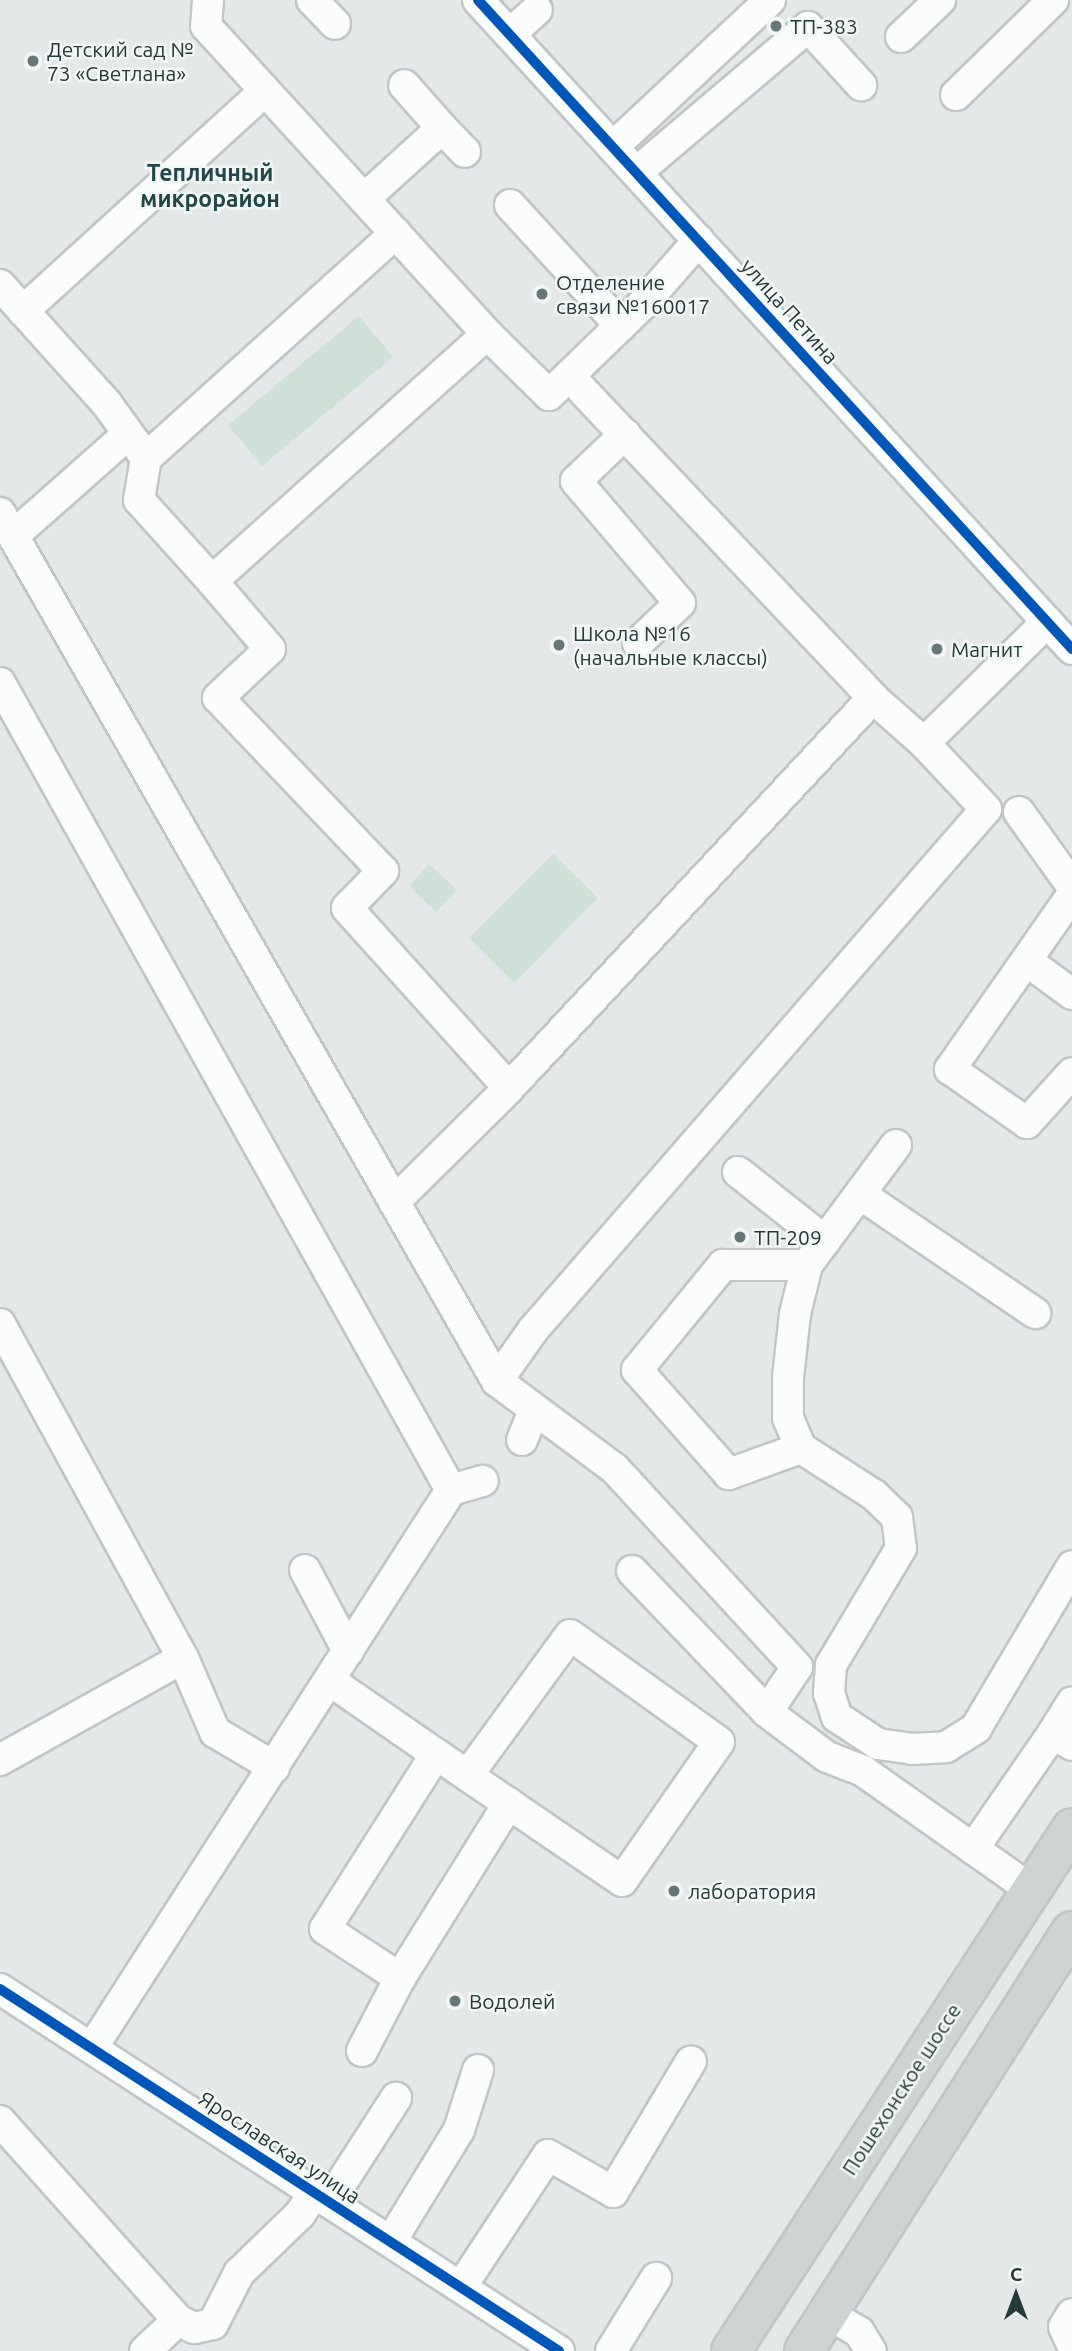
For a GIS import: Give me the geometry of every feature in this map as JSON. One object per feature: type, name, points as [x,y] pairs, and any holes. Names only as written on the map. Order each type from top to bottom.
[{"type":"main road","name":"Пошехонское шоссе","points":[[733,2349],[1072,1828]]},
{"type":"main road","points":[[804,2351],[1072,1931]]},
{"type":"street","points":[[208,0],[206,26],[488,334],[549,395],[621,326],[699,240]]},
{"type":"street","points":[[312,0],[335,24]]},
{"type":"street","name":"улица Петина","points":[[478,0],[1072,649]]},
{"type":"street","points":[[613,147],[770,0]]},
{"type":"street","points":[[901,37],[940,0]]},
{"type":"street","points":[[956,95],[1053,0]]},
{"type":"street","points":[[510,34],[537,10]]},
{"type":"street","points":[[637,172],[808,27],[861,85]]},
{"type":"street","points":[[404,85],[465,152]]},
{"type":"street","points":[[23,312],[265,91]]},
{"type":"street","points":[[364,199],[442,128]]},
{"type":"street","points":[[510,205],[621,326]]},
{"type":"street","points":[[396,233],[146,458],[139,500],[270,649],[218,698],[383,871],[347,908],[509,1088]]},
{"type":"street","points":[[0,285],[107,404],[146,458]]},
{"type":"street","points":[[212,581],[488,334]]},
{"type":"street","points":[[497,1381],[533,1330],[986,809],[923,743],[873,698],[569,376]]},
{"type":"street","points":[[625,434],[576,481],[681,603],[638,643]]},
{"type":"street","points":[[127,435],[7,524],[497,1381],[615,1469],[797,1667],[767,1712]]},
{"type":"street","points":[[923,743],[1047,622]]},
{"type":"street","points":[[0,683],[451,1490]]},
{"type":"street","points":[[394,1202],[509,1088],[873,698]]},
{"type":"street","points":[[1019,812],[1072,886]]},
{"type":"street","points":[[1072,895],[950,1069],[1027,1124],[1072,1073]]},
{"type":"street","points":[[1027,961],[1072,994]]},
{"type":"street","points":[[895,1146],[807,1265],[795,1314],[788,1377],[788,1418],[801,1448],[874,1495],[897,1517],[901,1548],[831,1665],[829,1693],[836,1717],[878,1744],[912,1749],[946,1747],[976,1728],[1072,1566]]},
{"type":"street","points":[[738,1172],[825,1241]]},
{"type":"street","points":[[860,1194],[1035,1313]]},
{"type":"street","points":[[801,1448],[729,1474],[637,1370],[723,1265],[807,1265]]},
{"type":"street","points":[[0,1324],[183,1658],[215,1732],[274,1767]]},
{"type":"street","points":[[522,1440],[534,1409]]},
{"type":"street","points":[[92,2048],[451,1490],[483,1481]]},
{"type":"street","points":[[305,1570],[348,1651]]},
{"type":"street","points":[[632,1571],[767,1712],[827,1757],[863,1771],[1032,1890]]},
{"type":"street","points":[[329,1680],[622,1881],[719,1742],[570,1635],[468,1775]]},
{"type":"street","points":[[0,1760],[183,1658]]},
{"type":"street","points":[[973,1849],[1062,1739],[1072,1703]]},
{"type":"street","points":[[400,1978],[325,1929],[436,1754]]},
{"type":"street","points":[[362,2051],[400,1978],[509,1803]]},
{"type":"street","name":"Ярославская улица","points":[[0,1989],[391,2241],[549,2347]]},
{"type":"street","points":[[461,2287],[548,2155],[613,2192],[691,2060]]},
{"type":"street","points":[[391,2241],[460,2130],[478,2070]]},
{"type":"street","points":[[0,2121],[178,2320],[194,2328],[213,2324],[239,2273],[300,2214],[322,2197],[396,2098]]},
{"type":"street","points":[[611,2351],[656,2278]]},
{"type":"street","points":[[828,2314],[859,2332],[871,2351]]},
{"type":"street","points":[[1072,2314],[1064,2327],[1072,2344]]},
{"type":"street","points":[[145,2351],[178,2320]]},
{"type":"shaded area","points":[[359,316],[393,357],[262,466],[228,425]]},
{"type":"shaded area","points":[[553,854],[598,898],[514,983],[469,938]]},
{"type":"shaded area","points":[[429,864],[457,890],[436,912],[409,886]]},
{"type":"cycle path","points":[[478,0],[1072,649]]},
{"type":"cycle path","points":[[0,1989],[559,2351]]},
{"type":"place","name":"ТП-383","points":[[776,26]]},
{"type":"place","name":"Детский сад № 73 «Светлана»","points":[[33,61]]},
{"type":"place","name":"Отделение связи №160017","points":[[542,294]]},
{"type":"place","name":"Школа №16 (начальные классы)","points":[[559,645]]},
{"type":"place","name":"Магнит","points":[[937,649]]},
{"type":"place","name":"ТП-209","points":[[740,1237]]},
{"type":"place","name":"лаборатория","points":[[674,1891]]},
{"type":"place","name":"Водолей","points":[[455,2001]]},
{"type":"district","name":"Тепличный микрорайон","points":[[210,186]]}]
